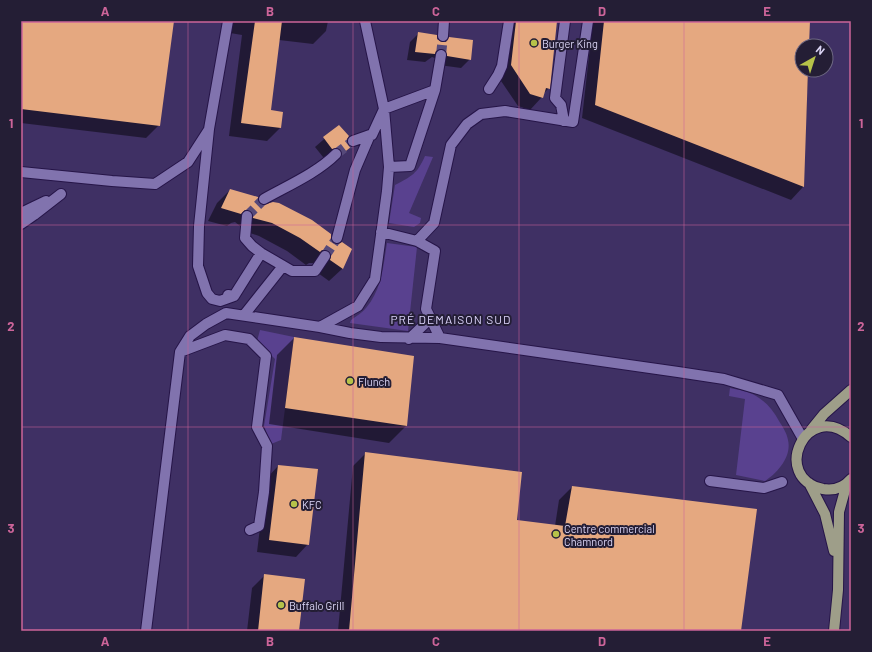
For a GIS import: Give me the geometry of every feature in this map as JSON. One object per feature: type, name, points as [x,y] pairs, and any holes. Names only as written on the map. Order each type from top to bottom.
[{"type":"main road","points":[[849,481],[838,488],[828,490],[817,488],[802,476],[797,465],[796,456],[798,447],[806,435],[824,414],[851,390]]},
{"type":"main road","points":[[806,435],[821,427],[833,426],[851,436]]},
{"type":"main road","points":[[834,631],[838,590],[839,512],[849,481]]},
{"type":"main road","points":[[809,483],[825,514],[838,563]]},
{"type":"street","points":[[222,50],[224,21]]},
{"type":"street","points":[[228,21],[209,129],[199,226],[198,266],[207,293],[212,299],[220,301],[229,295],[261,253]]},
{"type":"street","points":[[320,327],[358,306],[375,279],[389,167],[384,109],[365,21]]},
{"type":"street","points":[[443,36],[444,21]]},
{"type":"street","points":[[488,89],[498,76],[502,66],[509,21]]},
{"type":"street","points":[[564,21],[555,98],[561,105],[564,121]]},
{"type":"street","points":[[417,242],[434,223],[450,145],[467,124],[481,114],[505,111],[573,122],[588,21]]},
{"type":"street","points":[[389,167],[410,166],[435,90],[441,55]]},
{"type":"street","points":[[337,238],[355,170],[370,135],[372,135],[384,109],[435,90]]},
{"type":"street","points":[[21,172],[155,184],[188,162],[209,129]]},
{"type":"street","points":[[353,141],[370,135]]},
{"type":"street","points":[[264,199],[331,160],[336,154]]},
{"type":"street","points":[[21,224],[61,194],[22,211]]},
{"type":"street","points":[[247,216],[246,238],[252,246],[292,271],[315,270],[325,256]]},
{"type":"street","points":[[381,232],[417,242],[435,250],[426,309],[440,338]]},
{"type":"street","points":[[244,316],[283,266]]},
{"type":"street","points":[[146,631],[166,480],[180,352],[190,336],[206,324],[226,313],[350,333],[409,339],[440,338],[724,379],[778,395],[806,435]]},
{"type":"street","points":[[409,339],[431,318]]},
{"type":"street","points":[[180,352],[225,335],[249,339],[266,356],[257,427],[267,446],[264,492],[259,526],[250,530]]},
{"type":"street","points":[[710,481],[764,488],[782,482]]},
{"type":"shaded area","points":[[425,156],[433,157],[409,213],[421,218],[420,223],[414,227],[389,223],[395,185],[413,174]]},
{"type":"shaded area","points":[[387,243],[417,247],[408,331],[350,323],[351,320],[366,308],[379,285]]},
{"type":"shaded area","points":[[260,330],[294,337],[281,440],[271,444],[264,426],[275,359],[257,341]]},
{"type":"shaded area","points":[[730,388],[750,393],[763,401],[774,413],[787,435],[789,446],[786,458],[779,469],[765,481],[736,475],[745,399],[729,396]]},
{"type":"building","points":[[21,21],[174,21],[160,126],[21,109]]},
{"type":"building","points":[[255,21],[282,21],[271,110],[283,112],[281,128],[241,123]]},
{"type":"building","name":"Burger King","points":[[516,21],[557,21],[550,89],[546,88],[543,98],[530,94],[511,65]]},
{"type":"building","points":[[604,21],[810,21],[809,38],[794,38],[794,78],[808,78],[804,187],[595,105]]},
{"type":"building","points":[[418,32],[437,35],[437,39],[442,42],[446,42],[449,37],[473,40],[471,60],[447,56],[445,50],[442,49],[436,51],[435,54],[415,52]]},
{"type":"building","points":[[339,125],[349,136],[347,143],[351,147],[342,154],[341,150],[338,148],[332,149],[323,137]]},
{"type":"building","points":[[230,189],[258,197],[259,202],[263,205],[273,202],[279,203],[312,220],[331,234],[333,243],[338,244],[342,242],[352,249],[343,269],[330,260],[331,256],[328,250],[322,250],[320,252],[300,238],[272,223],[253,218],[253,214],[250,211],[245,210],[241,214],[221,208]]},
{"type":"building","name":"Flunch","points":[[294,337],[414,356],[407,426],[285,408]]},
{"type":"building","name":"Centre commercial Chamnord","points":[[365,452],[522,472],[517,520],[565,526],[572,486],[757,509],[741,631],[349,631]]},
{"type":"building","name":"KFC","points":[[278,465],[318,469],[309,545],[269,540]]},
{"type":"building","name":"Buffalo Grill","points":[[264,574],[305,579],[299,631],[258,631]]},
{"type":"tunnel","points":[[441,55],[443,36]]},
{"type":"tunnel","points":[[336,154],[353,141]]},
{"type":"tunnel","points":[[247,216],[264,199]]},
{"type":"tunnel","points":[[325,256],[337,238]]},
{"type":"place","name":"Burger King","points":[[534,43]]},
{"type":"place","name":"Flunch","points":[[350,381]]},
{"type":"place","name":"KFC","points":[[294,504]]},
{"type":"place","name":"Centre commercial Chamnord","points":[[556,534]]},
{"type":"place","name":"Buffalo Grill","points":[[281,605]]},
{"type":"district","name":"PRÉ DEMAISON SUD","points":[[451,319]]}]
